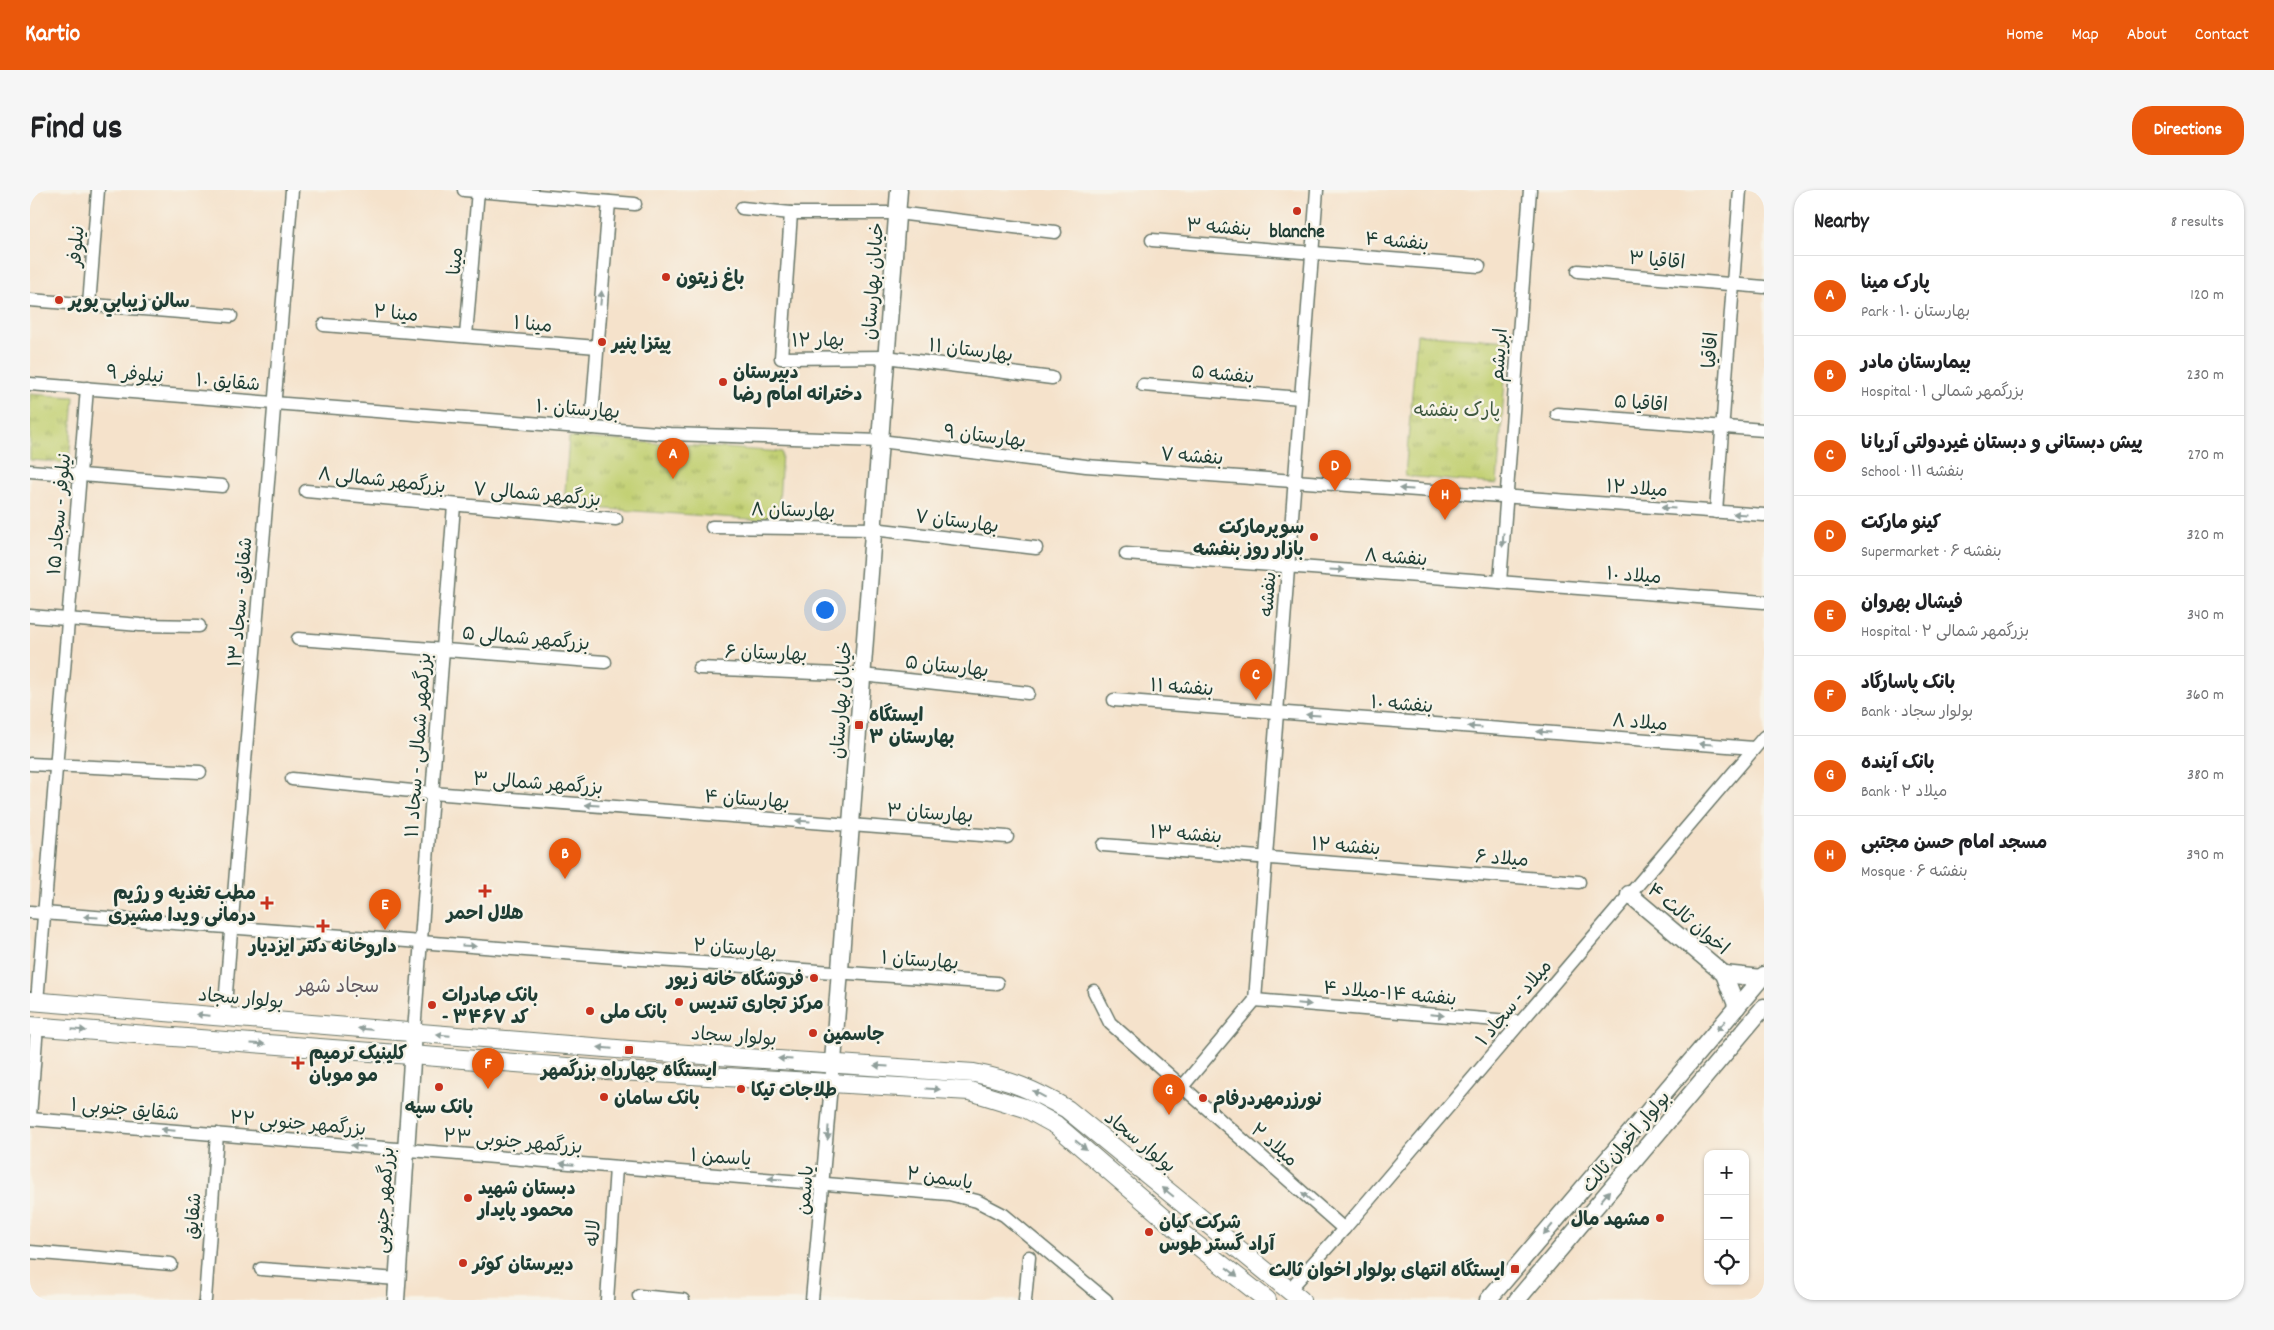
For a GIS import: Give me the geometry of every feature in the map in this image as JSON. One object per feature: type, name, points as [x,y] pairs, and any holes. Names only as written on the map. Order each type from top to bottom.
[{"type":"main road","name":"بولوار سجاد","points":[[34,1001],[629,1050],[833,1062],[974,1073],[1005,1079],[1034,1091],[1067,1109],[1295,1295]]},
{"type":"main road","points":[[34,1026],[620,1072],[970,1090],[1025,1108],[1056,1125],[1083,1146],[1184,1235],[1267,1300]]},
{"type":"street","name":"نیلوفر","points":[[89,304],[98,190]]},
{"type":"street","name":"شقایق - سجاد ۱۳","points":[[224,1017],[292,190]]},
{"type":"street","points":[[464,190],[635,204]]},
{"type":"street","name":"خیابان بهارستان","points":[[833,1062],[899,190]]},
{"type":"street","name":"بنفشه","points":[[1255,1000],[1317,190]]},
{"type":"street","name":"ابریشم","points":[[1500,582],[1530,190]]},
{"type":"street","name":"اقاقیا","points":[[1716,512],[1740,190]]},
{"type":"street","name":"مینا","points":[[466,336],[478,191]]},
{"type":"street","points":[[591,428],[609,202]]},
{"type":"street","points":[[742,208],[791,213],[897,214],[1055,232]]},
{"type":"street","name":"بهار ۱۲","points":[[791,213],[781,358],[886,356]]},
{"type":"street","name":"بنفشه ۳","points":[[1152,240],[1312,252]]},
{"type":"street","name":"بنفشه ۴","points":[[1312,252],[1479,266]]},
{"type":"street","name":"اقاقیا ۳","points":[[1578,271],[1764,287]]},
{"type":"street","points":[[30,300],[231,316]]},
{"type":"street","name":"مینا ۲","points":[[324,324],[466,336]]},
{"type":"street","name":"مینا ۱","points":[[466,336],[598,347]]},
{"type":"street","name":"بهارستان ۱۱","points":[[886,356],[1052,378]]},
{"type":"street","name":"نیلوفر ۹","points":[[30,384],[180,396]]},
{"type":"street","name":"بنفشه ۵","points":[[1142,385],[1301,398]]},
{"type":"street","name":"نیلوفر - سجاد ۱۵","points":[[34,1001],[44,913],[87,388]]},
{"type":"street","name":"شقایق ۱۰","points":[[180,396],[274,403]]},
{"type":"street","name":"بهارستان ۱۰","points":[[274,403],[670,434],[880,442]]},
{"type":"street","name":"اقاقیا ۵","points":[[1557,414],[1764,430]]},
{"type":"street","name":"بهارستان ۹","points":[[880,442],[1086,466]]},
{"type":"street","name":"بنفشه ۷","points":[[1086,466],[1507,497]]},
{"type":"street","points":[[30,471],[222,486]]},
{"type":"street","name":"بزرگمهر شمالی ۸","points":[[306,491],[454,505]]},
{"type":"street","name":"میلاد ۱۲","points":[[1507,497],[1764,515]]},
{"type":"street","name":"بزرگمهر شمالی ۷","points":[[454,505],[616,519]]},
{"type":"street","name":"بزرگمهر شمالی - سجاد ۱۱","points":[[414,1032],[454,505]]},
{"type":"street","name":"بهارستان ۸","points":[[712,527],[873,529]]},
{"type":"street","name":"بهارستان ۷","points":[[873,529],[1036,548]]},
{"type":"street","name":"بنفشه ۸","points":[[1126,554],[1500,582]]},
{"type":"street","name":"میلاد ۱۰","points":[[1500,582],[1764,602]]},
{"type":"street","points":[[30,616],[140,625],[199,626]]},
{"type":"street","name":"بزرگمهر شمالی ۵","points":[[298,638],[605,662]]},
{"type":"street","name":"بهارستان ۶","points":[[699,668],[862,675]]},
{"type":"street","name":"بهارستان ۵","points":[[862,675],[1028,693]]},
{"type":"street","name":"بنفشه ۱۱","points":[[1114,700],[1277,712]]},
{"type":"street","name":"بنفشه ۱۰","points":[[1277,712],[1523,731]]},
{"type":"street","name":"میلاد ۸","points":[[1523,731],[1754,748]]},
{"type":"street","name":"میلاد - سجاد ۱","points":[[1295,1295],[1344,1229],[1764,737]]},
{"type":"street","points":[[30,764],[200,772]]},
{"type":"street","name":"بزرگمهر شمالی ۳","points":[[292,779],[432,793],[640,809]]},
{"type":"street","name":"بهارستان ۴","points":[[640,809],[851,825]]},
{"type":"street","name":"بهارستان ۳","points":[[851,825],[1006,837]]},
{"type":"street","name":"بنفشه ۱۳","points":[[1103,846],[1266,858]]},
{"type":"street","name":"بنفشه ۱۲","points":[[1266,858],[1422,870]]},
{"type":"street","name":"میلاد ۶","points":[[1422,870],[1579,882]]},
{"type":"street","name":"اخوان ثالث ۴","points":[[1630,894],[1724,974],[1737,1007]]},
{"type":"street","name":"بهارستان ۲","points":[[30,912],[840,973]]},
{"type":"street","name":"بهارستان ۱","points":[[840,973],[998,983]]},
{"type":"street","name":"اخوان ثالث ۴","points":[[1724,974],[1763,976]]},
{"type":"street","points":[[1488,1300],[1763,976]]},
{"type":"street","name":"میلاد ۲","points":[[1094,991],[1110,1023],[1344,1229]]},
{"type":"street","points":[[1182,1087],[1255,1000]]},
{"type":"street","name":"بنفشه ۱۴-میلاد ۴","points":[[1255,1000],[1521,1022]]},
{"type":"street","name":"بولوار اخوان ثالث","points":[[1517,1300],[1764,1008]]},
{"type":"street","points":[[30,1117],[34,1026]]},
{"type":"street","name":"بزرگمهر جنوبی","points":[[396,1300],[414,1032]]},
{"type":"street","name":"یاسمن","points":[[812,1300],[824,1182],[833,1062]]},
{"type":"street","name":"شقایق جنوبی ۱","points":[[30,1117],[217,1134]]},
{"type":"street","name":"بزرگمهر جنوبی ۲۲","points":[[217,1134],[406,1150]]},
{"type":"street","name":"شقایق","points":[[205,1300],[217,1134]]},
{"type":"street","name":"بزرگمهر جنوبی ۲۳","points":[[406,1150],[616,1168]]},
{"type":"street","name":"یاسمن ۱","points":[[616,1168],[824,1182]]},
{"type":"street","name":"لاله","points":[[607,1300],[616,1168]]},
{"type":"street","name":"یاسمن ۲","points":[[824,1182],[948,1194],[977,1201],[1010,1220],[1106,1300]]},
{"type":"street","points":[[30,1252],[171,1264]]},
{"type":"street","points":[[1025,1300],[1029,1257]]},
{"type":"street","points":[[261,1269],[398,1279]]},
{"type":"street","points":[[639,1296],[683,1300]]},
{"type":"green space","name":"پارک بنفشه","points":[[1417,334],[1508,341],[1497,484],[1405,476]]},
{"type":"green space","points":[[30,394],[74,397],[69,463],[30,460]]},
{"type":"green space","points":[[569,437],[782,452],[778,521],[564,506]]},
{"type":"place","name":"blanche","points":[[1297,211]]},
{"type":"place","name":"باغ زیتون","points":[[666,277]]},
{"type":"place","name":"سالن زيبابي پوپر","points":[[59,300]]},
{"type":"place","name":"پیتزا پنیر","points":[[602,342]]},
{"type":"place","name":"دبیرستان دخترانه امام رضا","points":[[723,382]]},
{"type":"place","name":"پارک مینا","points":[[673,479]]},
{"type":"place","name":"کینو مارکت","points":[[1335,491]]},
{"type":"place","name":"مسجد امام حسن مجتبی","points":[[1445,520]]},
{"type":"place","name":"سوپرمارکت بازار روز بنفشه","points":[[1314,537]]},
{"type":"place","name":"پیش دبستانی و دبستان غیردولتی آریانا","points":[[1256,700]]},
{"type":"place","name":"ایستگاه بهارستان ۳","points":[[859,725]]},
{"type":"place","name":"بیمارستان مادر","points":[[565,879]]},
{"type":"place","name":"هلال احمر","points":[[485,891]]},
{"type":"place","name":"مطب تغذیه و رژیم درمانی ویدا مشیری","points":[[267,903]]},
{"type":"place","name":"داروخانه دکتر ایزدیار","points":[[323,926]]},
{"type":"place","name":"فیشال بهروان","points":[[385,930]]},
{"type":"place","name":"فروشگاه خانه زیور","points":[[814,978]]},
{"type":"place","name":"مرکز تجاری تندیس","points":[[679,1002]]},
{"type":"place","name":"بانک صادرات - کد ۳۴۶۷","points":[[432,1005]]},
{"type":"place","name":"بانک ملی","points":[[590,1011]]},
{"type":"place","name":"جاسمین","points":[[813,1033]]},
{"type":"place","name":"ایستگاه چهارراه بزرگمهر","points":[[629,1050]]},
{"type":"place","name":"کلینیک ترمیم مو موبان","points":[[298,1063]]},
{"type":"place","name":"بانک سپه","points":[[439,1087]]},
{"type":"place","name":"بانک پاسارگاد","points":[[488,1089]]},
{"type":"place","name":"طلاجات تیکا","points":[[741,1089]]},
{"type":"place","name":"بانک سامان","points":[[604,1097]]},
{"type":"place","name":"نورزرمهردرفام","points":[[1203,1098]]},
{"type":"place","name":"بانک آینده","points":[[1169,1115]]},
{"type":"place","name":"دبستان شهید محمود پایدار","points":[[468,1198]]},
{"type":"place","name":"مشهد مال","points":[[1660,1218]]},
{"type":"place","name":"شرکت کیان آراد گستر طوس","points":[[1149,1232]]},
{"type":"place","name":"دبیرستان کوثر","points":[[463,1263]]},
{"type":"place","name":"ایستگاه انتهای بولوار اخوان ثالث","points":[[1515,1269]]},
{"type":"district","name":"سجاد شهر","points":[[338,985]]}]
